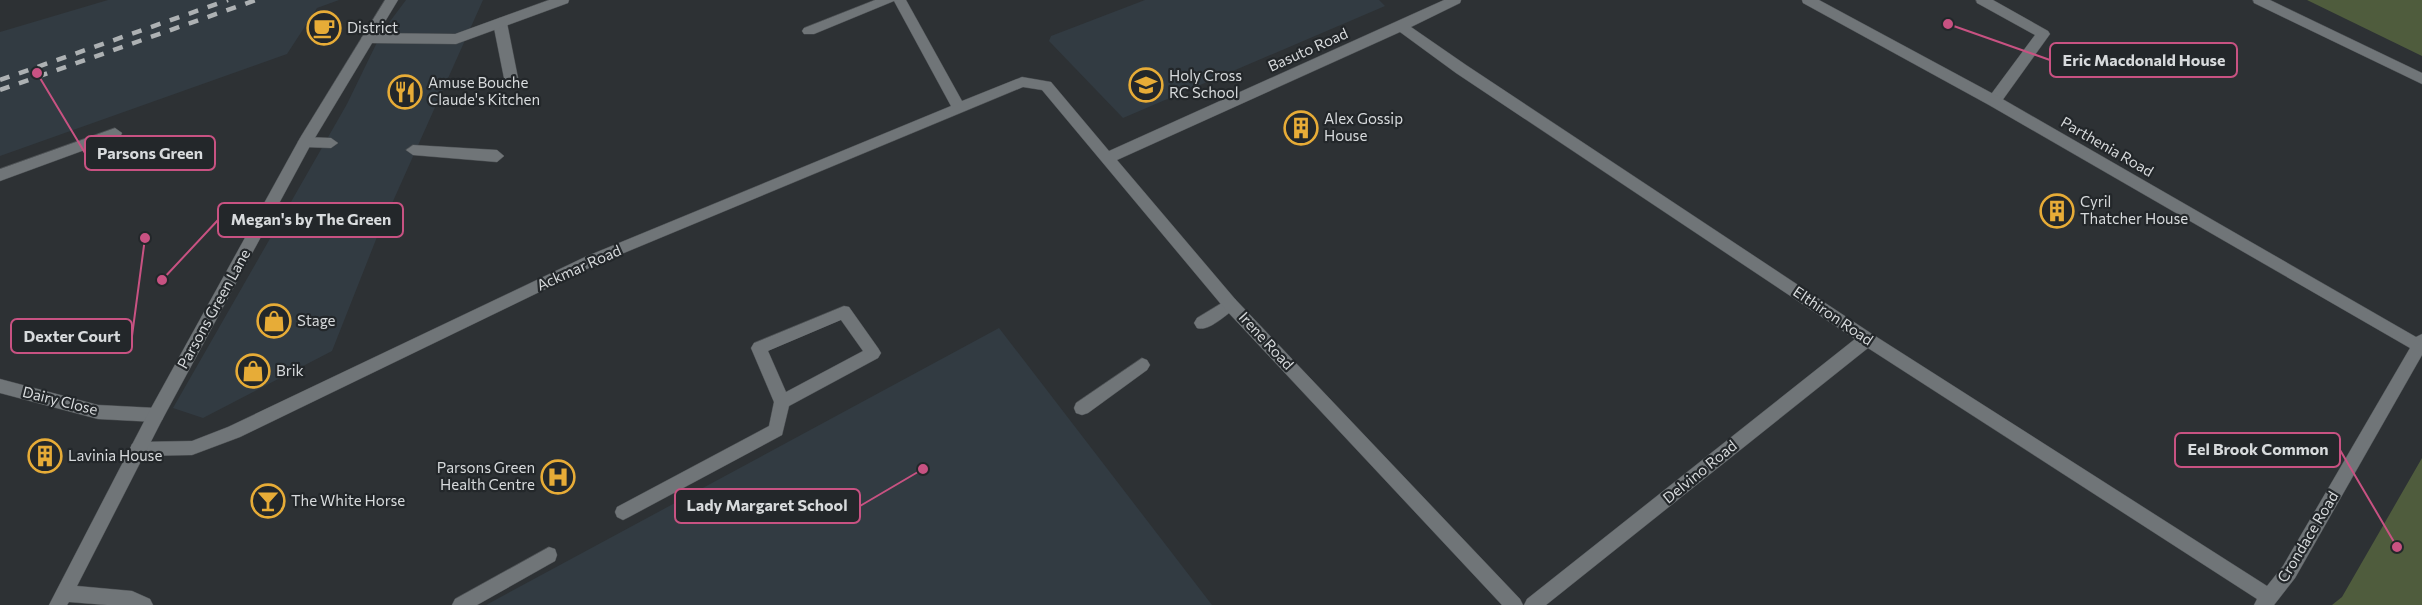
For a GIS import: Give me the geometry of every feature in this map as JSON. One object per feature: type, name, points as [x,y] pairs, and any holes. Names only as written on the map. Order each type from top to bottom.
[{"type":"street","name":"Parsons Green Lane","points":[[61,599],[156,415],[305,142],[392,0]]},
{"type":"street","points":[[368,38],[456,39],[563,0]]},
{"type":"street","points":[[809,31],[888,0]]},
{"type":"street","points":[[900,0],[959,109]]},
{"type":"street","name":"Basuto Road","points":[[1107,158],[1455,0]]},
{"type":"street","name":"Parthenia Road","points":[[1808,0],[1994,101],[2421,343]]},
{"type":"street","points":[[1982,0],[2043,34],[1994,101]]},
{"type":"street","points":[[2259,0],[2422,79]]},
{"type":"street","points":[[500,23],[512,83]]},
{"type":"street","name":"Elthiron Road","points":[[1401,26],[1461,69],[1867,339],[2266,601]]},
{"type":"street","name":"Ackmar Road","points":[[138,449],[192,448],[234,432],[590,261],[1022,82]]},
{"type":"street","name":"Irene Road","points":[[1022,82],[1046,86],[1230,304],[1514,605]]},
{"type":"street","points":[[0,175],[115,133]]},
{"type":"street","points":[[305,142],[331,143]]},
{"type":"street","points":[[413,150],[497,156]]},
{"type":"street","points":[[1203,323],[1230,304]]},
{"type":"street","points":[[623,512],[776,430],[782,402],[759,348],[844,312],[873,353],[782,402]]},
{"type":"street","name":"Delvino Road","points":[[1533,605],[1867,339]]},
{"type":"street","name":"Crondace Road","points":[[2266,601],[2289,572],[2421,343]]},
{"type":"street","points":[[1082,408],[1143,365]]},
{"type":"street","name":"Dairy Close","points":[[0,386],[98,412],[156,415]]},
{"type":"street","points":[[461,605],[549,555]]},
{"type":"street","points":[[61,599],[132,599],[144,605]]},
{"type":"shaded area","points":[[108,0],[339,0],[317,8],[287,54],[0,156],[0,32]]},
{"type":"shaded area","points":[[406,0],[483,0],[377,237],[332,351],[203,418],[173,408],[347,104],[382,32]]},
{"type":"shaded area","name":"Holy Cross RC School","points":[[1145,0],[1379,0],[1385,6],[1123,118],[1049,41],[1051,36]]},
{"type":"shaded area","points":[[999,328],[1212,605],[486,605]]},
{"type":"green space","points":[[2307,0],[2422,0],[2422,56]]},
{"type":"green space","points":[[2422,458],[2422,605],[2332,605],[2342,597]]},
{"type":"railway","points":[[0,80],[228,0]]},
{"type":"railway","points":[[0,90],[256,0]]},
{"type":"place","name":"Eric Macdonald House","points":[[1948,24]]},
{"type":"place","name":"District","points":[[324,28]]},
{"type":"place","name":"Parsons Green","points":[[37,73]]},
{"type":"place","name":"Holy Cross RC School","points":[[1146,85]]},
{"type":"place","name":"Amuse Bouche Claude's Kitchen","points":[[405,92]]},
{"type":"place","name":"Alex Gossip House","points":[[1301,128]]},
{"type":"place","name":"Cyril Thatcher House","points":[[2057,211]]},
{"type":"place","name":"Dexter Court","points":[[145,238]]},
{"type":"place","name":"Megan's by The Green","points":[[162,280]]},
{"type":"place","name":"Stage","points":[[274,321]]},
{"type":"place","name":"Brik","points":[[253,371]]},
{"type":"place","name":"Lavinia House","points":[[45,456]]},
{"type":"place","name":"Lady Margaret School","points":[[923,469]]},
{"type":"place","name":"Parsons Green Health Centre","points":[[558,477]]},
{"type":"place","name":"The White Horse","points":[[268,501]]},
{"type":"place","name":"Eel Brook Common","points":[[2397,547]]}]
